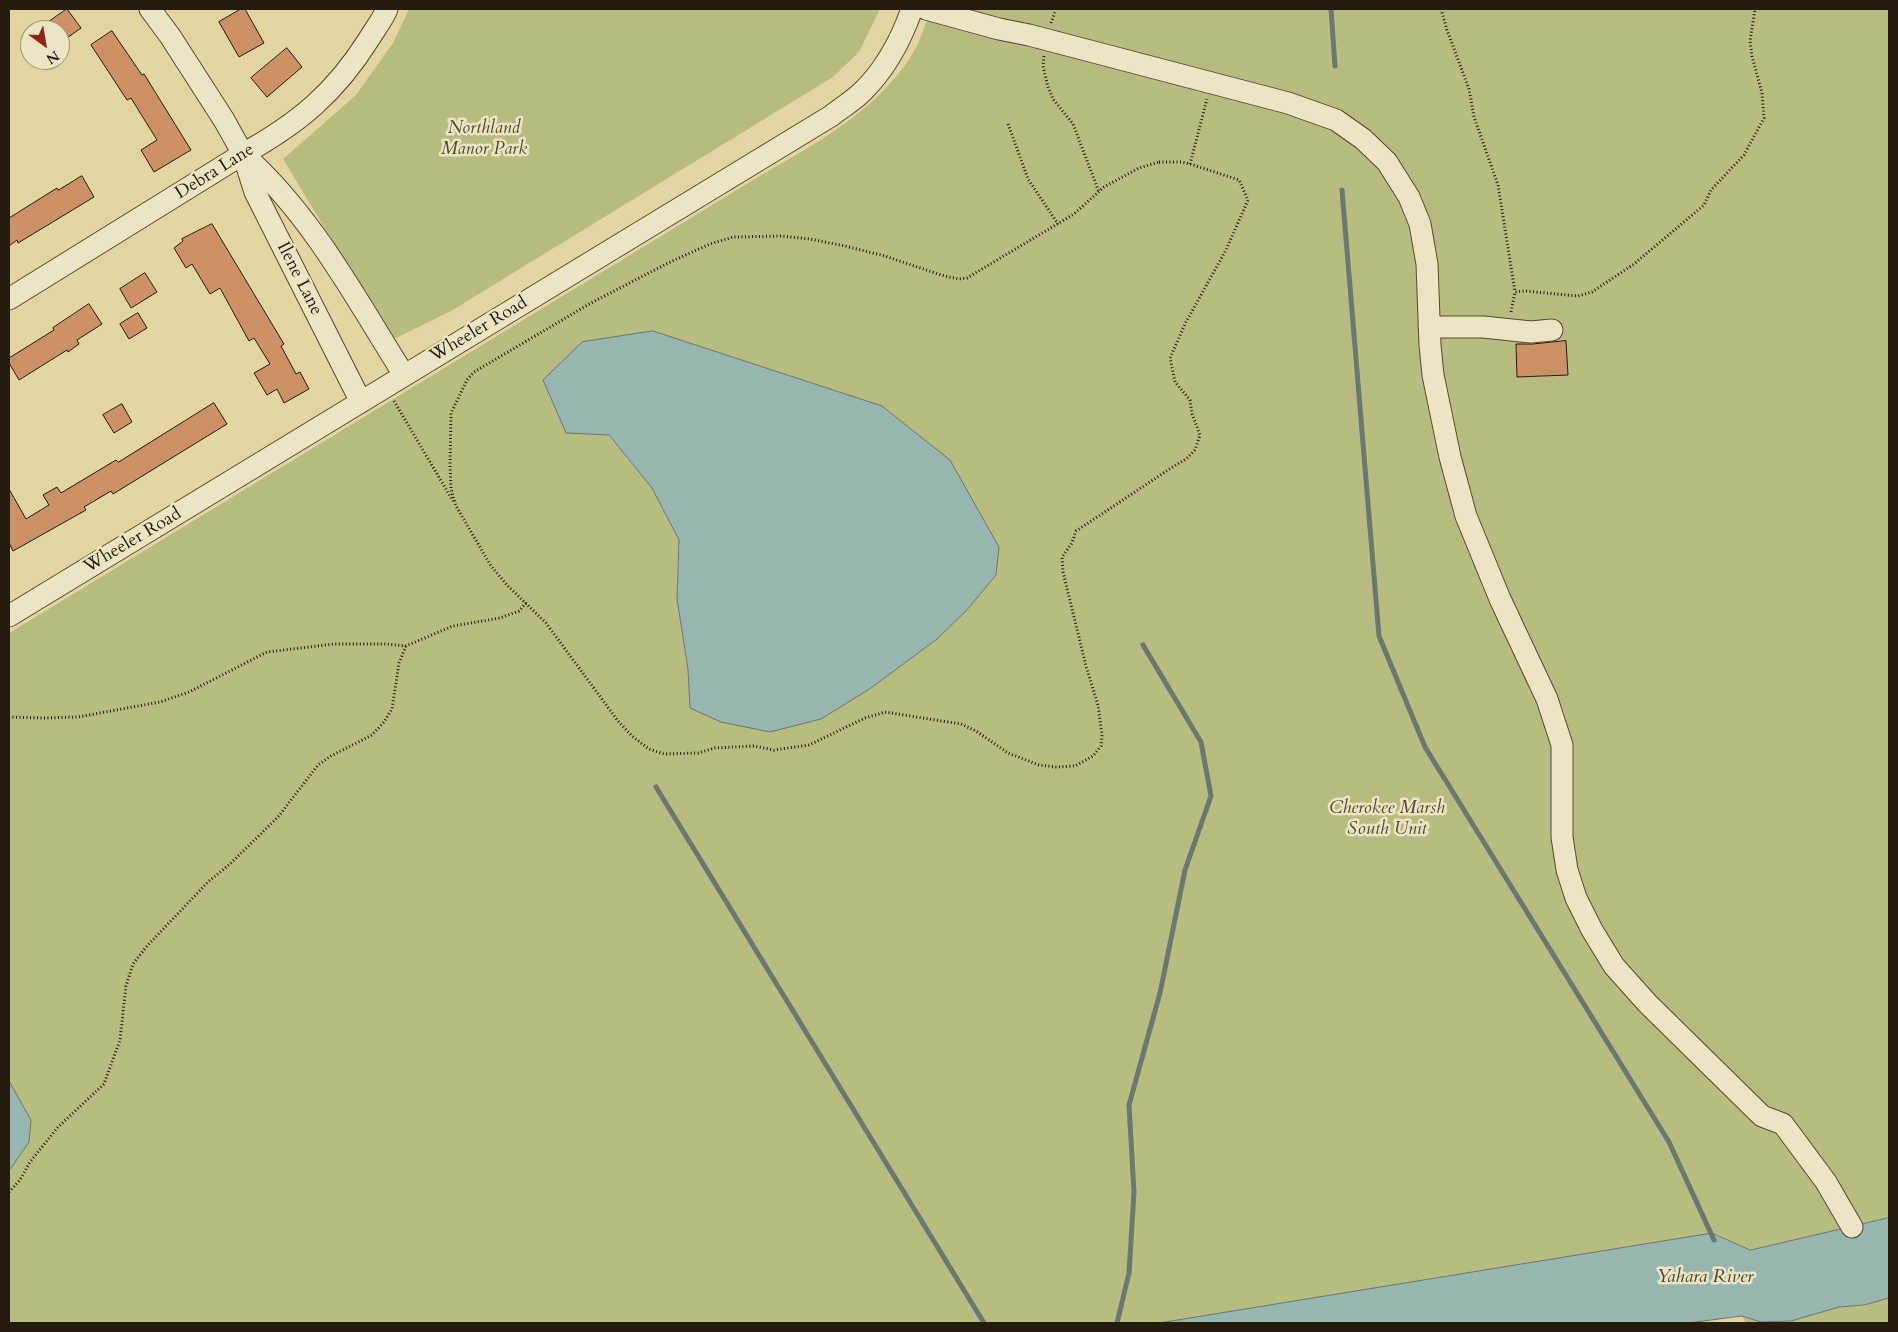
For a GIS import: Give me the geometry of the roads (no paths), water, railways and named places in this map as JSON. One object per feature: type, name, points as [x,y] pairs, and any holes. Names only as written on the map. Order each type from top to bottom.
[{"type":"street","name":"Ilene Lane","points":[[150,9],[170,36],[224,120],[243,154],[255,192],[361,402]]},
{"type":"street","name":"Debra Lane","points":[[9,299],[243,154],[274,137],[311,109],[352,66],[387,9]]},
{"type":"street","name":"Wheeler Road","points":[[9,616],[831,116],[862,92],[885,66],[904,34],[912,9]]},
{"type":"street","points":[[926,9],[1288,103],[1336,120],[1363,139],[1387,162],[1409,197],[1420,224],[1426,264],[1429,327],[1434,375],[1450,457],[1466,516],[1500,599],[1548,699],[1562,745],[1562,837],[1568,870],[1576,898],[1592,930],[1614,966],[1648,1004],[1762,1116],[1783,1124],[1826,1182],[1852,1227]]},
{"type":"street","name":"Ilene Lane","points":[[243,154],[277,187],[309,227],[404,376]]},
{"type":"street","points":[[1429,327],[1483,327],[1531,332],[1552,330]]},
{"type":"water","points":[[653,331],[882,406],[950,460],[999,547],[996,575],[966,611],[937,639],[871,688],[821,719],[770,732],[721,722],[690,708],[688,669],[677,599],[679,540],[652,488],[609,435],[566,433],[543,380],[582,342]]},
{"type":"water","points":[[9,1081],[31,1120],[29,1142],[9,1171]]},
{"type":"water","name":"Yahara River","points":[[1889,1218],[1889,1298],[1864,1305],[1839,1307],[1791,1321],[1761,1322],[1742,1316],[1688,1323],[1159,1323],[1712,1233],[1750,1250]]},
{"type":"waterway","points":[[1331,9],[1335,66]]},
{"type":"waterway","points":[[1342,190],[1379,636],[1425,747],[1669,1142],[1714,1240]]},
{"type":"waterway","points":[[1117,1323],[1129,1273],[1134,1192],[1129,1105],[1160,993],[1185,870],[1211,796],[1201,742],[1143,645]]},
{"type":"waterway","points":[[656,787],[984,1323]]},
{"type":"park label","name":"Northland Manor Park","points":[[484,139]]},
{"type":"park label","name":"Cherokee Marsh South Unit","points":[[1387,820]]}]
